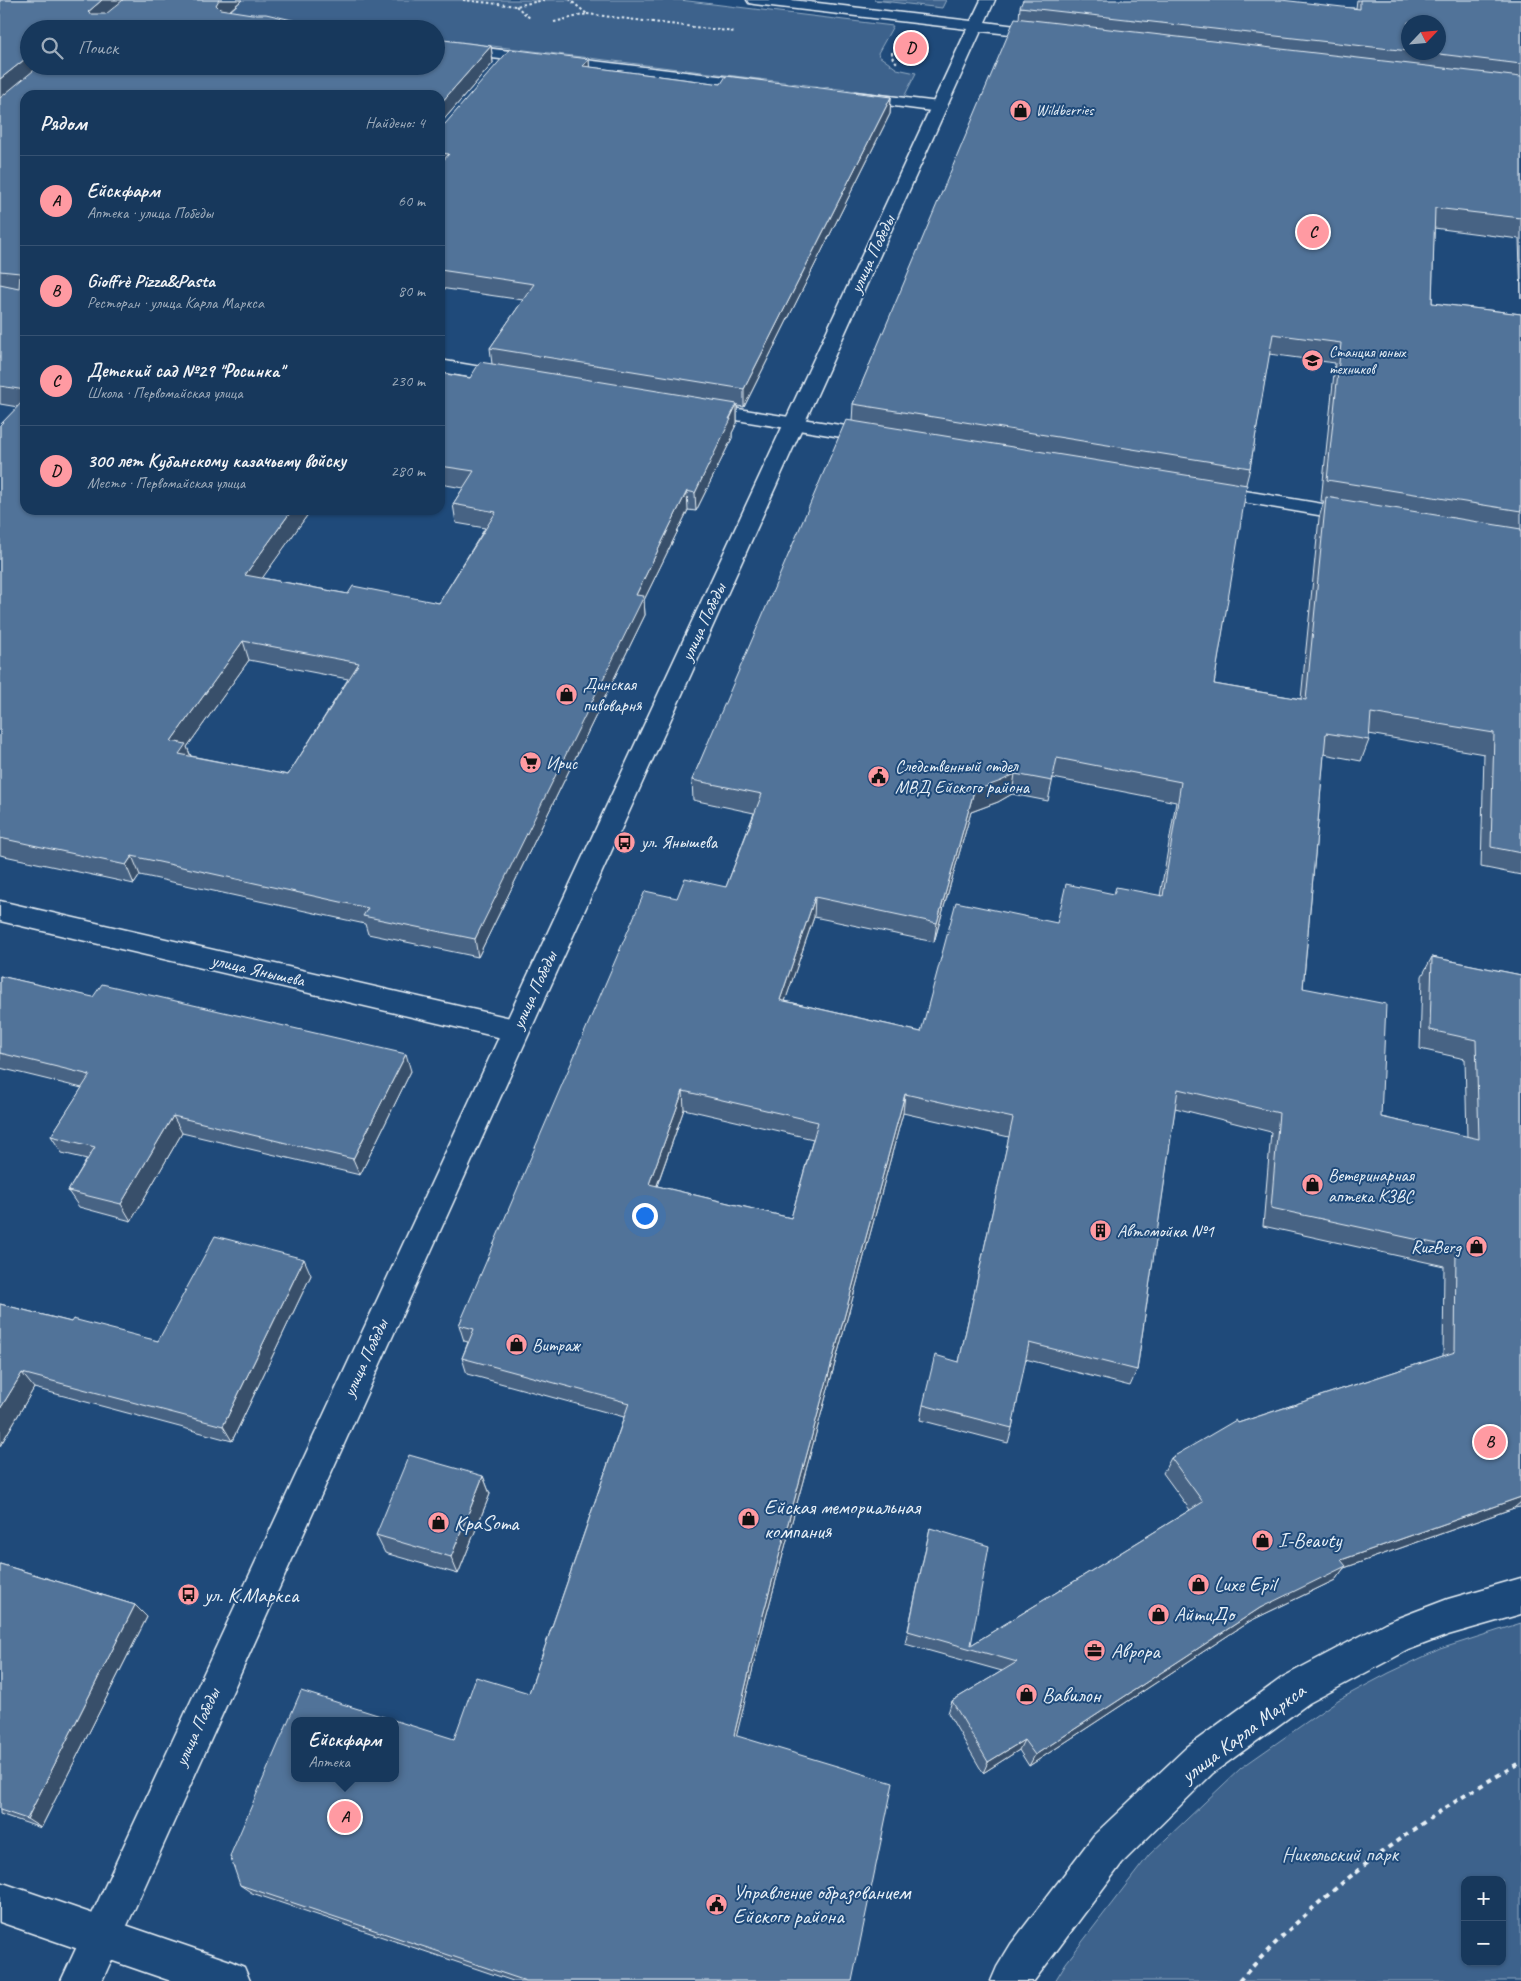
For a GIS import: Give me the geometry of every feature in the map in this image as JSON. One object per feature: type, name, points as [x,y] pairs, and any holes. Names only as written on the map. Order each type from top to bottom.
[{"type":"street","points":[[754,0],[1068,37]]},
{"type":"street","name":"улица Победы","points":[[81,1981],[988,0]]},
{"type":"street","points":[[445,47],[778,88]]},
{"type":"street","points":[[499,70],[512,56]]},
{"type":"street","points":[[837,95],[939,107]]},
{"type":"street","points":[[445,367],[528,381]]},
{"type":"street","points":[[683,406],[893,440]]},
{"type":"street","points":[[1187,488],[1374,518]]},
{"type":"street","name":"улица Янышева","points":[[0,910],[515,1030]]},
{"type":"street","name":"улица Карла Маркса","points":[[1011,1981],[1025,1958],[1108,1849],[1200,1760],[1296,1690],[1398,1636],[1448,1616],[1521,1596]]},
{"type":"street","points":[[0,1902],[230,1981]]},
{"type":"path","points":[[463,0],[516,6],[544,0]]},
{"type":"path","points":[[548,23],[587,14],[570,0]]},
{"type":"path","points":[[516,6],[531,19]]},
{"type":"path","points":[[1239,1981],[1264,1952],[1306,1910],[1371,1859],[1481,1785],[1521,1762]]},
{"type":"green space","points":[[242,0],[680,0],[893,26],[878,53],[879,56],[897,69],[916,73],[904,97],[445,40],[445,20],[284,20],[228,13]]},
{"type":"green space","points":[[874,0],[946,0],[942,8]]},
{"type":"green space","name":"Никольский парк","points":[[1521,1623],[1521,1981],[1055,1981],[1066,1963],[1149,1855],[1241,1768],[1338,1700],[1440,1649]]},
{"type":"building","points":[[0,0],[102,0],[88,12],[90,14],[106,14],[123,0],[219,0],[216,5],[220,9],[252,14],[266,14],[292,20],[20,20],[20,63],[0,79]]},
{"type":"building","points":[[1023,0],[1281,0],[1360,9],[1360,0],[1521,0],[1521,64],[1446,55],[1446,15],[1401,15],[1401,50],[1020,7]]},
{"type":"building","points":[[1015,18],[1521,77],[1521,218],[1435,208],[1432,303],[1521,314],[1521,511],[1327,480],[1341,343],[1273,334],[1250,468],[853,404]]},
{"type":"building","points":[[445,40],[491,46],[445,98],[445,90],[20,90],[20,273],[0,271],[0,98],[28,75],[445,75]]},
{"type":"building","points":[[510,49],[589,59],[583,66],[721,84],[726,76],[891,97],[744,389],[490,348],[534,284],[445,271],[445,158],[449,154],[445,154],[445,124]]},
{"type":"building","points":[[20,273],[20,389],[0,386],[0,284],[19,288]]},
{"type":"building","points":[[480,362],[737,404],[695,493],[687,491],[636,595],[644,596],[475,939],[363,916],[368,908],[132,856],[126,865],[0,838],[0,425],[20,404],[20,515],[288,515],[245,575],[348,594],[353,586],[439,603],[496,512],[453,504],[474,471],[445,467],[445,374],[470,378]],"holes":[[[243,641],[359,663],[288,775],[179,754],[186,744],[171,741]]]},
{"type":"building","points":[[846,420],[1247,485],[1214,684],[1306,700],[1326,497],[1521,529],[1521,853],[1491,847],[1494,733],[1371,713],[1369,740],[1326,733],[1303,988],[1386,1004],[1381,1117],[1479,1139],[1476,1040],[1430,1030],[1432,957],[1521,975],[1521,1497],[1341,1560],[1346,1566],[1260,1608],[1035,1755],[1024,1740],[988,1762],[952,1701],[1017,1662],[908,1631],[930,1528],[989,1546],[971,1645],[1203,1502],[1171,1458],[1236,1420],[1238,1423],[1455,1352],[1456,1248],[1271,1208],[1279,1113],[1178,1089],[1137,1370],[1029,1343],[1012,1428],[923,1405],[935,1355],[959,1362],[1013,1118],[905,1094],[760,1626],[734,1735],[893,1783],[852,1981],[526,1981],[240,1885],[230,1856],[301,1691],[384,1717],[291,1717],[291,1782],[399,1782],[399,1722],[454,1739],[476,1677],[529,1693],[629,1403],[462,1358],[474,1329],[459,1325],[645,891],[677,898],[685,878],[726,887],[762,794],[692,780]],"holes":[[[1057,758],[1181,782],[1163,896],[1116,887],[1114,894],[1066,884],[1057,923],[956,902],[921,1032],[780,1000],[815,897],[937,923],[974,791],[1015,774],[1052,781]],[[683,1091],[818,1122],[791,1218],[649,1184]]]},
{"type":"building","points":[[0,976],[93,997],[102,984],[406,1054],[353,1159],[173,1116],[121,1204],[68,1191],[95,1147],[51,1136],[90,1075],[0,1053]]},
{"type":"building","points":[[215,1236],[304,1259],[223,1426],[22,1373],[0,1409],[0,1304],[71,1322],[73,1319],[158,1341]]},
{"type":"building","name":"КраSота","points":[[409,1455],[483,1476],[451,1557],[376,1535]]},
{"type":"building","points":[[0,1564],[135,1605],[27,1819],[0,1810]]},
{"type":"place","name":"300 лет Кубанскому казачьему войску","points":[[911,48]]},
{"type":"place","name":"Wildberries","points":[[1020,110]]},
{"type":"place","name":"Детский сад №29 \"Росинка\"","points":[[1313,232]]},
{"type":"place","name":"Станция юных техников","points":[[1313,361]]},
{"type":"place","name":"Динская пивоварня","points":[[567,694]]},
{"type":"place","name":"Ирис","points":[[530,763]]},
{"type":"place","name":"Следственный отдел МВД Ейского района","points":[[879,776]]},
{"type":"place","name":"ул. Янышева","points":[[625,842]]},
{"type":"place","name":"Ветеринарная аптека КЗВС","points":[[1312,1185]]},
{"type":"place","name":"Автомойка №1","points":[[1101,1231]]},
{"type":"place","name":"RuzBerg","points":[[1477,1247]]},
{"type":"place","name":"Витраж","points":[[516,1345]]},
{"type":"place","name":"Gioffrè Pizza&Pasta","points":[[1490,1442]]},
{"type":"place","name":"Ейская мемориальная компания","points":[[748,1519]]},
{"type":"place","name":"КраSота","points":[[438,1523]]},
{"type":"place","name":"I-Beauty","points":[[1262,1540]]},
{"type":"place","name":"Luxe Epil","points":[[1198,1584]]},
{"type":"place","name":"ул. К.Маркса","points":[[188,1595]]},
{"type":"place","name":"АйтиДо","points":[[1158,1614]]},
{"type":"place","name":"Аврора","points":[[1095,1651]]},
{"type":"place","name":"Вавилон","points":[[1026,1695]]},
{"type":"place","name":"Ейскфарм","points":[[345,1817]]},
{"type":"place","name":"Управление образованием Ейского района","points":[[717,1904]]}]
